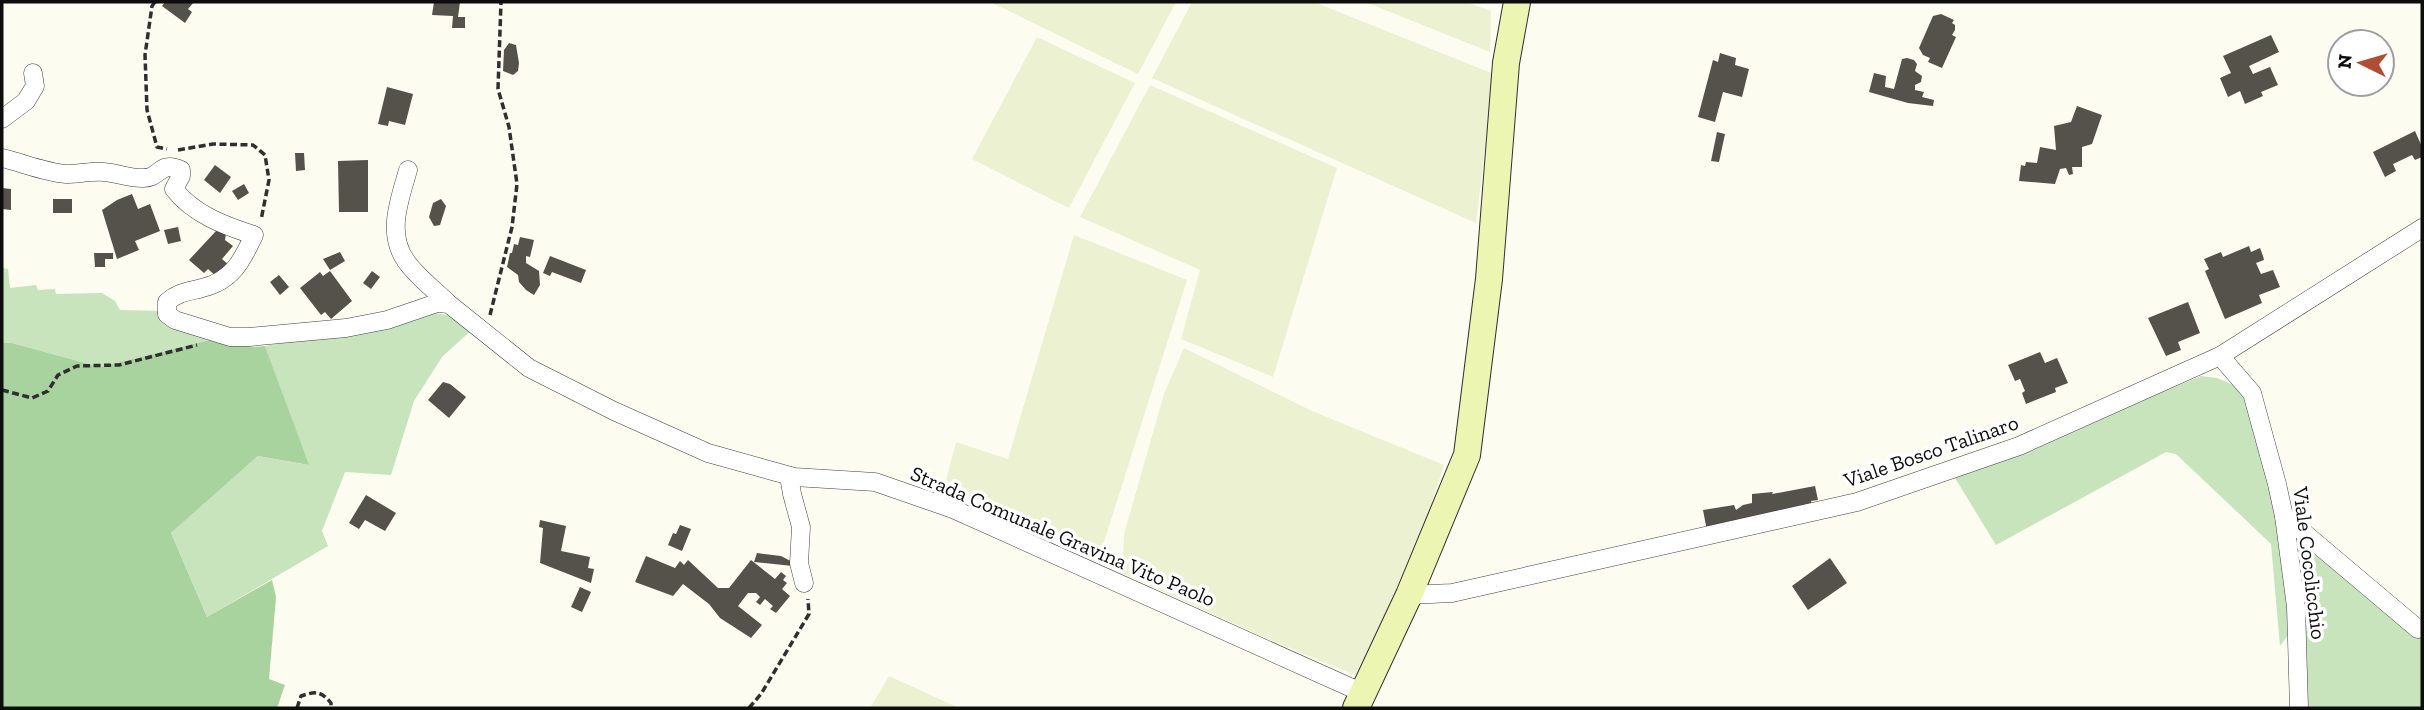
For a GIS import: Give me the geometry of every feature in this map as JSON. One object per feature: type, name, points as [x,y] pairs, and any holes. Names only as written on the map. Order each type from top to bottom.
[{"type":"main road","points":[[1360,701],[1409,595],[1467,455],[1489,279],[1506,64],[1517,2]]},
{"type":"street","points":[[2,118],[26,101],[36,86],[33,73]]},
{"type":"street","points":[[2,158],[51,172],[102,172],[144,178],[154,176],[163,167],[172,166],[181,170],[174,189],[179,196],[220,224],[254,235],[239,267],[225,279],[205,288],[177,293],[167,302],[167,314],[175,320],[230,337],[293,335],[387,320],[437,303],[449,304]]},
{"type":"street","name":"Strada Comunale Gravina Vito Paolo","points":[[408,170],[396,215],[397,240],[405,261],[449,304],[529,368],[614,411],[708,453],[789,476],[876,482],[953,509],[1360,701]]},
{"type":"street","name":"Viale Bosco Talinaro","points":[[1409,595],[1452,593],[1857,502],[2019,446],[2220,356],[2422,228]]},
{"type":"street","name":"Viale Cocolicchio","points":[[2220,356],[2252,393],[2284,516],[2296,607],[2299,708]]},
{"type":"street","points":[[789,476],[801,527],[799,563],[804,583]]},
{"type":"street","points":[[2284,516],[2418,629]]},
{"type":"path","points":[[155,2],[152,6],[145,55],[147,110],[157,147],[176,150],[213,144],[253,145],[265,155],[269,180],[263,216],[254,235]]},
{"type":"path","points":[[486,334],[512,227],[517,184],[509,127],[498,89],[500,2]]},
{"type":"path","points":[[2,390],[32,398],[48,391],[58,375],[77,366],[118,365],[230,337]]},
{"type":"path","points":[[749,708],[761,694],[809,614],[804,583]]},
{"type":"path","points":[[297,708],[301,696],[314,691],[323,693],[331,703],[331,708]]},
{"type":"green space","points":[[990,2],[1176,2],[1138,74]]},
{"type":"green space","points":[[1192,2],[1314,2],[1494,74],[1476,223],[1152,78]]},
{"type":"green space","points":[[1365,2],[1466,2],[1491,11],[1490,52]]},
{"type":"green space","points":[[1037,37],[1135,83],[1069,208],[972,159]]},
{"type":"green space","points":[[1150,85],[1337,168],[1273,377],[1181,339],[1200,270],[1080,217]]},
{"type":"green space","points":[[1074,235],[1187,280],[1104,542],[1096,551],[972,496],[946,480],[956,442],[1008,459]]},
{"type":"green space","points":[[2,268],[8,269],[10,288],[36,285],[38,290],[55,289],[56,294],[102,293],[115,301],[120,310],[163,311],[214,339],[100,367],[12,343],[2,343]]},
{"type":"green space","points":[[435,313],[452,316],[475,327],[442,357],[414,401],[391,475],[345,472],[322,531],[328,546],[207,617],[171,533],[258,456],[308,465],[265,346]]},
{"type":"green space","points":[[214,339],[253,347],[265,346],[309,465],[258,456],[171,533],[207,617],[272,580],[276,597],[269,679],[285,685],[277,708],[2,708],[2,343],[12,343],[100,367]]},
{"type":"green space","points":[[1184,348],[1312,411],[1444,465],[1424,527],[1355,675],[1122,573],[1124,534],[1164,394]]},
{"type":"green space","points":[[2201,376],[2217,378],[2238,387],[2256,416],[2277,530],[2291,631],[2280,646],[2271,544],[2176,454],[2166,452],[1996,545],[1955,478]]},
{"type":"green space","points":[[2294,532],[2422,636],[2422,708],[2305,708]]},
{"type":"green space","points":[[889,676],[959,708],[870,708]]},
{"type":"building","points":[[165,2],[194,2],[188,9],[192,12],[185,23],[162,6]]},
{"type":"building","points":[[434,2],[460,2],[458,17],[465,17],[465,28],[452,28],[453,16],[432,15]]},
{"type":"building","points":[[1941,14],[1954,20],[1952,23],[1955,30],[1952,35],[1956,37],[1942,68],[1928,62],[1930,58],[1923,55],[1919,48],[1933,16]]},
{"type":"building","points":[[2271,35],[2279,52],[2249,66],[2253,74],[2270,67],[2278,85],[2261,92],[2263,96],[2245,104],[2240,91],[2228,97],[2220,78],[2231,73],[2223,56]]},
{"type":"building","points":[[509,43],[516,45],[519,63],[518,71],[513,75],[503,71],[504,50]]},
{"type":"building","points":[[1720,53],[1736,58],[1735,65],[1749,69],[1742,97],[1723,92],[1715,122],[1698,117],[1713,60],[1718,62]]},
{"type":"building","points":[[1902,59],[1914,60],[1917,64],[1915,71],[1922,76],[1921,82],[1915,85],[1915,90],[1924,92],[1922,97],[1934,100],[1933,106],[1908,103],[1869,92],[1874,73],[1886,76],[1885,87],[1894,89]]},
{"type":"building","points":[[387,87],[413,94],[405,125],[389,121],[388,126],[378,124]]},
{"type":"building","points":[[2077,106],[2102,115],[2092,144],[2082,147],[2082,167],[2072,167],[2073,174],[2069,175],[2066,168],[2060,169],[2055,184],[2019,181],[2021,165],[2025,166],[2026,162],[2037,163],[2040,147],[2056,150],[2054,126],[2071,122]]},
{"type":"building","points":[[2415,131],[2422,147],[2422,157],[2415,160],[2412,155],[2393,164],[2396,171],[2385,177],[2373,152]]},
{"type":"building","points":[[1717,132],[1725,134],[1719,162],[1711,161]]},
{"type":"building","points":[[295,153],[304,153],[305,170],[296,171]]},
{"type":"building","points":[[368,160],[368,212],[339,212],[338,161]]},
{"type":"building","points":[[215,165],[231,177],[220,193],[204,180]]},
{"type":"building","points":[[244,184],[249,193],[238,200],[232,191]]},
{"type":"building","points":[[2,188],[11,189],[11,210],[2,209]]},
{"type":"building","points":[[132,194],[138,209],[150,204],[160,231],[135,241],[139,250],[117,259],[102,210]]},
{"type":"building","points":[[53,199],[72,199],[72,213],[53,213]]},
{"type":"building","points":[[441,199],[446,206],[440,225],[434,226],[429,217],[433,203]]},
{"type":"building","points":[[178,227],[181,241],[168,244],[164,230]]},
{"type":"building","points":[[221,229],[226,233],[225,240],[233,246],[222,259],[229,265],[218,278],[208,269],[204,273],[189,260]]},
{"type":"building","points":[[520,237],[534,240],[530,257],[526,256],[526,263],[539,271],[540,285],[534,295],[519,282],[518,275],[507,267],[510,253],[514,244],[518,245]]},
{"type":"building","points":[[2249,246],[2251,252],[2260,248],[2264,260],[2256,263],[2261,274],[2273,270],[2280,287],[2259,295],[2262,303],[2225,319],[2205,271],[2209,269],[2204,259],[2221,252],[2223,257]]},
{"type":"building","points":[[340,252],[345,261],[330,270],[323,259]]},
{"type":"building","points":[[94,253],[113,253],[113,259],[105,259],[105,267],[95,267]]},
{"type":"building","points":[[550,256],[586,270],[581,283],[552,272],[550,276],[543,273]]},
{"type":"building","points":[[330,271],[352,301],[331,319],[325,312],[321,315],[300,288],[320,272],[323,276]]},
{"type":"building","points":[[372,271],[380,277],[371,289],[363,283]]},
{"type":"building","points":[[279,275],[289,287],[280,295],[270,282]]},
{"type":"building","points":[[2188,302],[2200,333],[2178,342],[2181,350],[2166,356],[2148,318]]},
{"type":"building","points":[[2040,352],[2045,363],[2057,358],[2068,383],[2055,388],[2056,392],[2026,404],[2020,379],[2015,381],[2008,365]]},
{"type":"building","points":[[443,382],[450,384],[466,397],[449,418],[428,400]]},
{"type":"building","points":[[1815,486],[1818,500],[1811,501],[1813,509],[1707,531],[1703,510],[1734,505],[1736,510],[1752,503],[1752,494],[1773,492],[1772,494]]},
{"type":"building","points":[[366,495],[396,513],[385,531],[365,520],[359,529],[349,523]]},
{"type":"building","points":[[540,520],[566,526],[561,551],[590,557],[588,568],[594,569],[591,583],[540,563],[543,528],[539,527]]},
{"type":"building","points":[[680,525],[691,529],[682,551],[668,545]]},
{"type":"building","points":[[757,553],[781,556],[802,567],[754,562]]},
{"type":"building","points":[[646,556],[675,568],[680,561],[684,565],[688,560],[718,588],[729,588],[751,560],[775,579],[781,572],[786,576],[783,580],[787,583],[782,589],[790,596],[776,613],[770,609],[773,606],[765,599],[760,605],[756,602],[760,597],[756,593],[748,593],[738,606],[762,625],[751,638],[720,618],[709,604],[683,584],[673,596],[635,582]]},
{"type":"building","points":[[1830,558],[1847,583],[1808,610],[1792,586]]},
{"type":"building","points":[[580,587],[591,592],[582,612],[571,607]]}]
